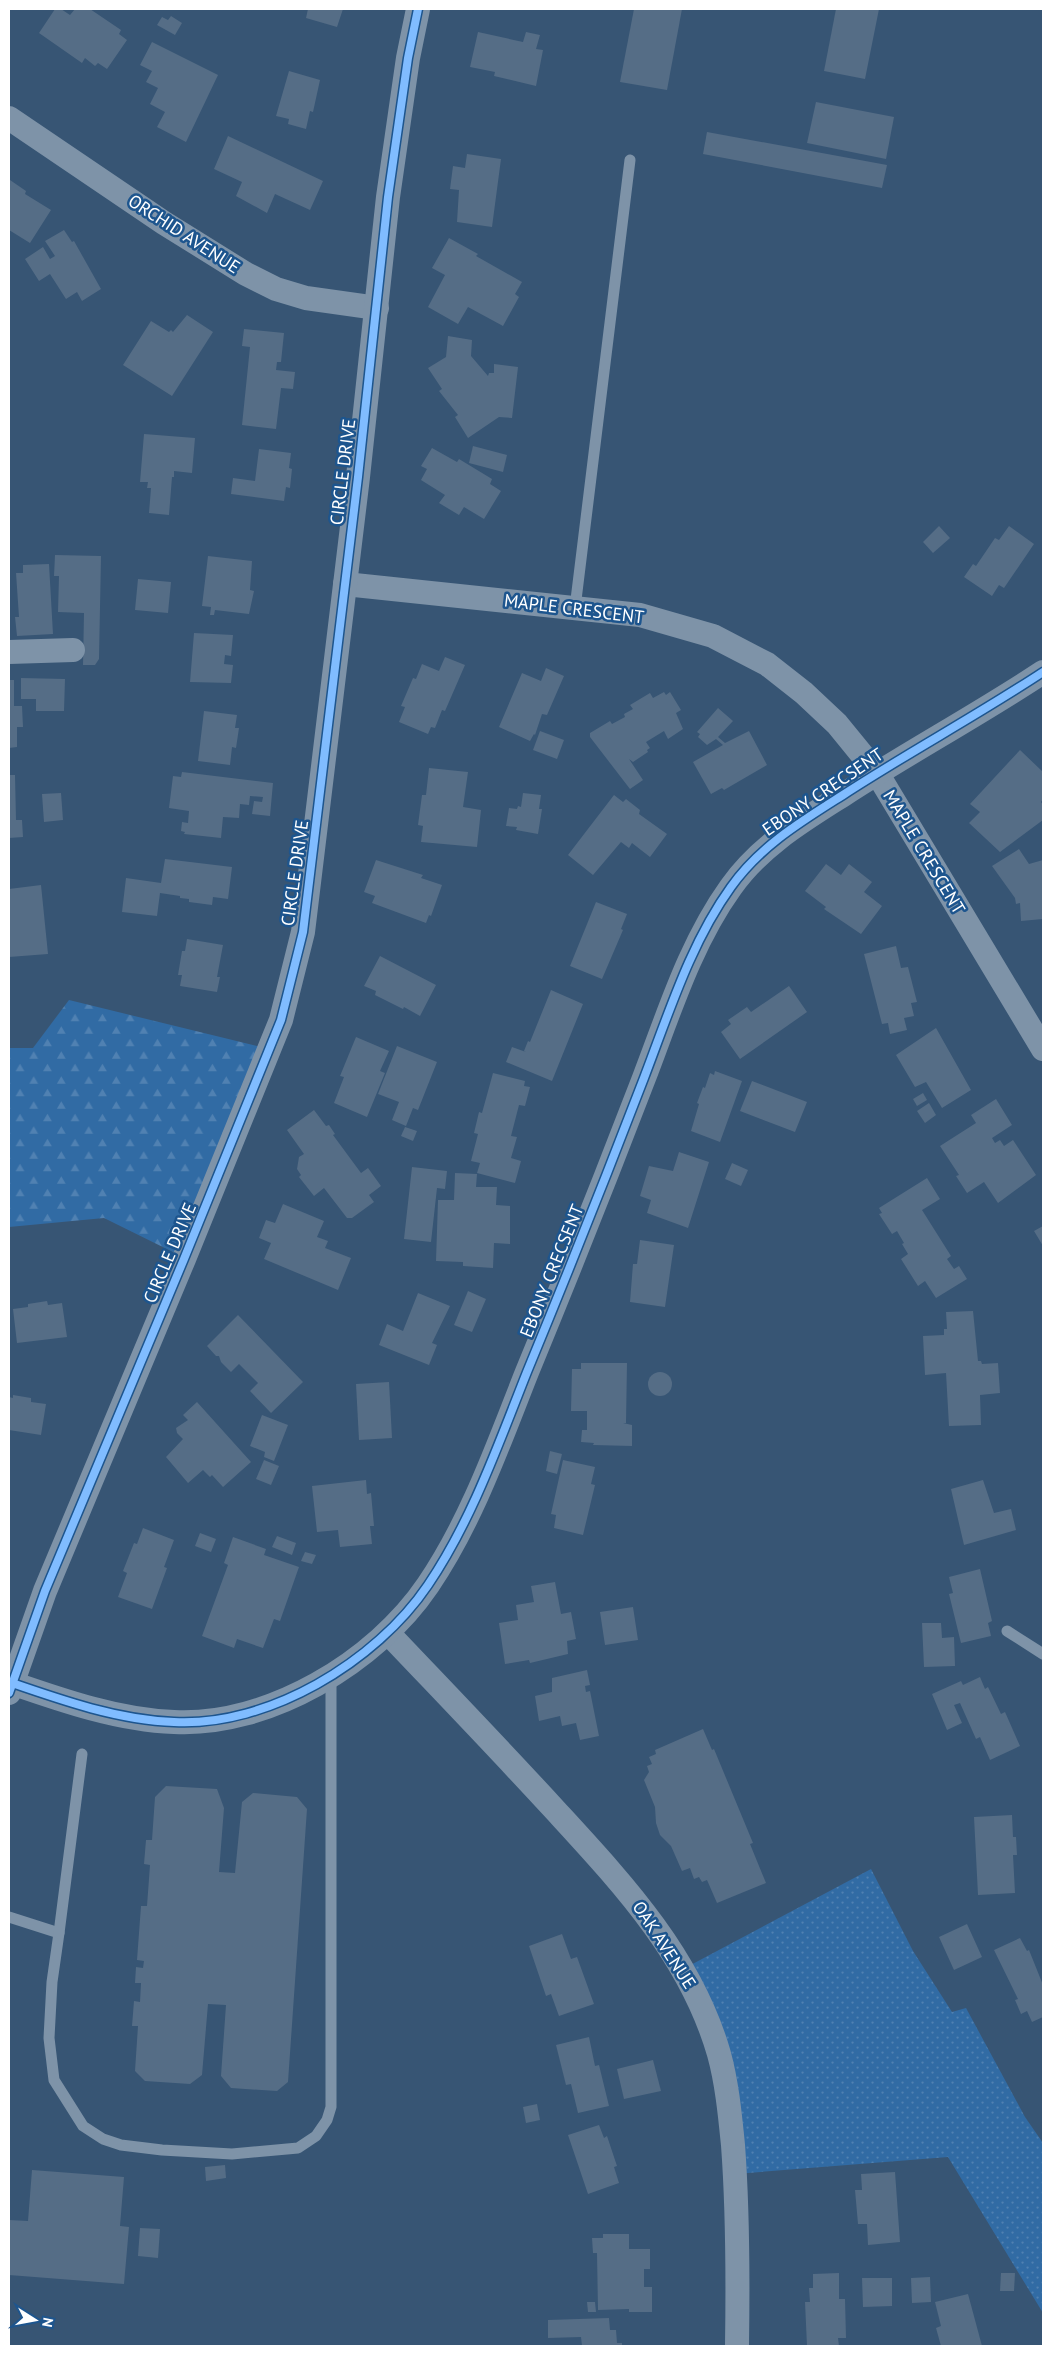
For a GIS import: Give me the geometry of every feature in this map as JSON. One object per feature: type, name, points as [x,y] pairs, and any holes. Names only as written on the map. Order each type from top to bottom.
[{"type":"street","name":"CIRCLE DRIVE","points":[[10,1686],[45,1591],[184,1259],[281,1020],[303,932],[377,308],[389,188],[408,58],[418,9]]},
{"type":"street","name":"ORCHID AVENUE","points":[[9,118],[164,223],[246,274],[276,288],[306,298],[377,308]]},
{"type":"street","name":"MAPLE CRESCENT","points":[[345,584],[640,615],[704,634],[766,664],[804,693],[837,724],[877,773],[1043,1050]]},
{"type":"street","points":[[9,652],[72,650]]},
{"type":"street","name":"EBONY CRECSENT","points":[[10,1686],[116,1714],[175,1722],[221,1719],[257,1710],[305,1692],[388,1633],[426,1589],[457,1539],[480,1490],[688,964],[714,913],[736,880],[780,835],[877,773],[1043,672]]},
{"type":"street","name":"OAK AVENUE","points":[[388,1633],[507,1758],[647,1914],[674,1953],[702,2004],[720,2055],[730,2117],[736,2182],[737,2346]]},
{"type":"lane","points":[[575,608],[630,160]]},
{"type":"lane","points":[[1007,1631],[1043,1654]]},
{"type":"lane","points":[[82,1754],[52,1982],[49,2038],[54,2080],[83,2126],[103,2139],[121,2145],[162,2150],[232,2154],[298,2148],[316,2136],[327,2120],[331,2108],[331,1675]]},
{"type":"lane","points":[[9,1917],[59,1933]]},
{"type":"green space","points":[[69,1000],[269,1049],[183,1257],[104,1218],[9,1227],[9,1048],[33,1048]]},
{"type":"green space","points":[[871,1869],[913,1951],[952,2012],[966,2008],[1025,2117],[1043,2143],[1043,2313],[948,2157],[735,2174],[732,2119],[685,1968]]},
{"type":"building","points":[[55,9],[61,9],[70,15],[75,9],[90,9],[121,30],[119,34],[127,40],[107,69],[98,63],[95,66],[85,58],[82,63],[39,33]]},
{"type":"building","points":[[308,9],[343,9],[337,27],[306,18]]},
{"type":"building","points":[[634,9],[682,9],[667,90],[620,82]]},
{"type":"building","points":[[836,9],[879,9],[865,79],[824,71]]},
{"type":"building","points":[[171,16],[182,23],[175,35],[157,25],[162,17],[168,20]]},
{"type":"building","points":[[478,32],[523,42],[526,32],[540,35],[536,49],[543,50],[536,86],[494,76],[495,72],[470,67]]},
{"type":"building","points":[[152,42],[218,75],[186,142],[157,127],[165,112],[150,104],[158,88],[146,82],[152,71],[140,65]]},
{"type":"building","points":[[289,71],[320,80],[313,112],[310,111],[306,129],[288,124],[289,119],[276,116]]},
{"type":"building","points":[[816,102],[894,117],[886,159],[807,143]]},
{"type":"building","points":[[707,132],[887,165],[882,188],[703,154]]},
{"type":"building","points":[[228,136],[323,181],[310,210],[275,194],[267,213],[236,196],[242,182],[214,169]]},
{"type":"building","points":[[467,154],[501,159],[492,227],[457,222],[459,190],[450,189],[453,166],[465,168]]},
{"type":"building","points":[[10,180],[26,191],[25,194],[51,210],[30,243],[9,230]]},
{"type":"building","points":[[64,230],[72,242],[74,241],[101,289],[82,301],[77,292],[66,299],[50,274],[39,281],[25,259],[43,247],[50,259],[55,256],[45,241]]},
{"type":"building","points":[[449,238],[522,282],[515,294],[519,297],[503,326],[468,307],[458,324],[428,307],[445,275],[432,268]]},
{"type":"building","points":[[187,315],[213,332],[172,396],[123,365],[151,321],[169,332],[171,330],[173,332]]},
{"type":"building","points":[[244,329],[284,333],[281,362],[277,362],[276,370],[295,372],[293,389],[281,388],[276,429],[242,425],[250,347],[242,346]]},
{"type":"building","points":[[448,336],[472,340],[471,356],[488,376],[489,373],[494,373],[494,364],[518,367],[512,418],[499,417],[468,438],[455,417],[458,415],[439,391],[442,389],[428,368],[446,357]]},
{"type":"building","points":[[144,434],[195,438],[192,473],[174,471],[169,515],[149,513],[151,488],[147,488],[148,482],[140,482]]},
{"type":"building","points":[[473,446],[507,455],[503,472],[469,463]]},
{"type":"building","points":[[432,448],[457,462],[459,459],[492,479],[490,484],[501,491],[484,519],[464,507],[459,515],[439,503],[445,495],[421,480],[427,469],[421,466]]},
{"type":"building","points":[[259,449],[291,453],[289,468],[292,469],[290,488],[286,487],[284,501],[231,494],[233,478],[255,481]]},
{"type":"building","points":[[939,526],[950,538],[933,553],[923,542]]},
{"type":"building","points":[[1009,526],[1034,544],[1004,588],[999,585],[992,596],[964,577],[973,564],[976,566],[995,538],[999,540]]},
{"type":"building","points":[[55,555],[101,556],[99,659],[95,665],[83,665],[84,613],[58,612],[59,576],[54,576]]},
{"type":"building","points":[[208,556],[252,561],[250,590],[254,591],[249,614],[215,610],[214,615],[210,615],[211,607],[202,606]]},
{"type":"building","points":[[49,564],[53,634],[17,636],[15,617],[19,617],[16,573],[23,573],[23,565]]},
{"type":"building","points":[[138,579],[171,582],[168,613],[135,610]]},
{"type":"building","points":[[194,633],[233,635],[231,656],[225,655],[224,664],[233,665],[231,683],[190,682]]},
{"type":"building","points":[[445,657],[465,665],[445,711],[442,710],[435,728],[431,727],[428,734],[399,722],[405,707],[401,706],[413,678],[416,679],[422,664],[439,671]]},
{"type":"building","points":[[546,668],[564,676],[547,715],[542,714],[535,735],[530,741],[499,727],[522,673],[541,681]]},
{"type":"building","points":[[21,678],[65,679],[64,711],[36,711],[36,699],[21,699]]},
{"type":"building","points":[[9,680],[14,680],[14,706],[22,706],[23,727],[17,727],[17,747],[9,748]]},
{"type":"building","points":[[664,692],[666,695],[670,692],[681,710],[676,713],[683,729],[668,739],[664,731],[646,742],[650,748],[647,750],[648,752],[633,762],[629,759],[643,780],[630,789],[590,737],[590,733],[610,721],[612,724],[625,717],[624,714],[633,709],[630,705],[650,693],[653,698]]},
{"type":"building","points":[[718,708],[733,721],[718,737],[725,743],[749,731],[767,765],[724,790],[722,788],[711,794],[693,762],[723,745],[716,739],[707,745],[698,737],[700,734],[697,732]]},
{"type":"building","points":[[204,711],[237,715],[235,728],[239,728],[236,748],[232,747],[230,765],[198,761]]},
{"type":"building","points":[[540,731],[564,740],[557,759],[533,750]]},
{"type":"building","points":[[1020,750],[1043,772],[1043,799],[1041,802],[1043,805],[1043,820],[1000,852],[969,823],[980,812],[970,804]]},
{"type":"building","points":[[429,768],[468,772],[463,807],[481,810],[477,847],[421,842],[423,826],[418,825],[422,795],[426,795]]},
{"type":"building","points":[[182,772],[273,783],[270,816],[252,814],[254,801],[262,802],[263,797],[250,796],[249,805],[240,804],[239,818],[223,817],[221,838],[184,834],[185,832],[181,831],[182,822],[188,823],[189,811],[169,808],[173,776],[181,777]]},
{"type":"building","points":[[9,775],[15,775],[16,820],[22,820],[23,837],[9,838]]},
{"type":"building","points":[[61,793],[63,820],[44,822],[42,794]]},
{"type":"building","points":[[523,793],[541,795],[539,809],[542,809],[538,834],[516,830],[517,827],[506,826],[509,808],[517,809],[518,806],[521,807]]},
{"type":"building","points":[[614,795],[623,802],[626,799],[640,810],[639,814],[667,834],[650,857],[632,843],[629,848],[621,842],[593,875],[568,855]]},
{"type":"building","points":[[1019,849],[1029,864],[1043,860],[1043,919],[1021,921],[1020,903],[1016,904],[1015,898],[992,866]]},
{"type":"building","points":[[165,859],[232,867],[228,899],[213,897],[212,905],[189,902],[189,899],[180,898],[180,896],[160,893],[157,916],[122,912],[126,878],[161,883]]},
{"type":"building","points":[[376,860],[423,875],[421,878],[442,885],[431,916],[429,915],[426,923],[372,903],[375,896],[364,892]]},
{"type":"building","points":[[826,864],[841,875],[849,864],[872,882],[864,892],[882,906],[861,934],[824,909],[826,907],[805,891]]},
{"type":"building","points":[[41,885],[48,954],[9,957],[9,889]]},
{"type":"building","points":[[596,902],[627,914],[621,929],[623,930],[602,979],[570,966]]},
{"type":"building","points":[[187,939],[223,945],[217,977],[220,977],[217,992],[180,986],[182,975],[178,975],[182,951],[185,951]]},
{"type":"building","points":[[896,946],[901,968],[908,967],[917,1002],[911,1003],[914,1016],[904,1018],[907,1030],[890,1034],[888,1023],[882,1024],[864,954]]},
{"type":"building","points":[[380,956],[436,985],[420,1016],[375,995],[376,991],[364,986]]},
{"type":"building","points":[[789,986],[807,1012],[740,1059],[721,1032],[731,1024],[728,1020],[747,1007],[751,1012]]},
{"type":"building","points":[[551,990],[583,1004],[552,1081],[506,1062],[512,1047],[526,1052],[524,1051],[528,1041],[530,1042]]},
{"type":"building","points":[[936,1028],[971,1090],[942,1108],[926,1082],[915,1087],[896,1055]]},
{"type":"building","points":[[356,1037],[389,1051],[380,1071],[385,1073],[367,1117],[334,1103],[344,1077],[340,1076]]},
{"type":"building","points":[[397,1046],[437,1062],[418,1110],[413,1108],[406,1126],[392,1120],[399,1102],[378,1094]]},
{"type":"building","points":[[715,1071],[742,1081],[720,1142],[691,1131],[699,1104],[697,1103],[703,1087],[705,1088],[710,1073],[714,1075]]},
{"type":"building","points":[[493,1073],[525,1081],[524,1086],[530,1087],[525,1106],[519,1105],[511,1136],[517,1137],[511,1158],[521,1161],[515,1183],[477,1173],[480,1163],[471,1161],[478,1134],[474,1133],[479,1112],[482,1113]]},
{"type":"building","points":[[752,1081],[807,1102],[795,1132],[740,1111]]},
{"type":"building","points":[[923,1093],[927,1100],[917,1106],[913,1099]]},
{"type":"building","points":[[996,1099],[1012,1125],[992,1138],[995,1143],[1000,1140],[1004,1146],[1013,1140],[1036,1175],[998,1203],[984,1182],[967,1193],[956,1176],[959,1175],[940,1146],[976,1123],[971,1115]]},
{"type":"building","points":[[929,1103],[936,1115],[925,1123],[917,1111]]},
{"type":"building","points":[[314,1110],[326,1126],[329,1125],[335,1134],[333,1135],[361,1173],[368,1168],[381,1186],[369,1195],[374,1202],[352,1218],[347,1218],[324,1188],[314,1196],[299,1177],[301,1175],[297,1169],[299,1157],[304,1154],[287,1130]]},
{"type":"building","points":[[405,1127],[417,1131],[413,1141],[401,1136]]},
{"type":"building","points":[[679,1152],[709,1162],[688,1228],[647,1213],[651,1200],[640,1196],[649,1166],[673,1171]]},
{"type":"building","points":[[732,1163],[748,1170],[741,1186],[725,1179]]},
{"type":"building","points":[[412,1167],[447,1171],[445,1189],[437,1188],[431,1242],[404,1239]]},
{"type":"building","points":[[455,1173],[477,1174],[476,1187],[497,1187],[496,1205],[510,1206],[510,1244],[494,1243],[493,1268],[463,1266],[463,1262],[436,1261],[438,1200],[454,1200]]},
{"type":"building","points":[[927,1178],[940,1199],[922,1210],[951,1256],[947,1259],[954,1269],[959,1266],[967,1279],[936,1298],[925,1281],[918,1286],[901,1259],[908,1254],[902,1244],[904,1243],[897,1231],[892,1234],[879,1214],[882,1213],[879,1208]]},
{"type":"building","points":[[283,1204],[324,1221],[317,1237],[328,1241],[325,1248],[351,1258],[338,1290],[264,1259],[271,1243],[259,1238],[266,1220],[275,1223]]},
{"type":"building","points":[[1043,1226],[1043,1246],[1034,1231]]},
{"type":"building","points":[[640,1240],[674,1245],[665,1307],[630,1302],[633,1264],[637,1264]]},
{"type":"building","points":[[468,1291],[486,1299],[472,1332],[454,1325]]},
{"type":"building","points":[[418,1293],[450,1306],[432,1343],[437,1345],[429,1365],[379,1345],[387,1324],[403,1331]]},
{"type":"building","points":[[47,1301],[48,1305],[62,1303],[67,1337],[17,1343],[13,1309]]},
{"type":"building","points":[[973,1311],[978,1361],[981,1361],[982,1364],[998,1363],[1000,1393],[980,1395],[981,1425],[949,1426],[946,1373],[925,1375],[923,1336],[944,1335],[944,1329],[947,1329],[946,1312]]},
{"type":"building","points":[[238,1315],[303,1382],[271,1413],[250,1391],[258,1383],[239,1364],[231,1372],[221,1362],[219,1356],[216,1356],[207,1346]]},
{"type":"building","points":[[581,1363],[627,1363],[626,1423],[623,1423],[632,1425],[632,1446],[593,1445],[594,1443],[581,1442],[582,1430],[587,1430],[587,1411],[571,1411],[572,1369],[581,1369]]},
{"type":"building","points":[[660,1372],[668,1376],[672,1384],[668,1392],[660,1396],[652,1392],[648,1384],[652,1376]]},
{"type":"building","points":[[389,1382],[392,1438],[359,1440],[356,1384]]},
{"type":"building","points":[[13,1395],[31,1398],[31,1402],[46,1404],[41,1435],[9,1430],[9,1397],[13,1398]]},
{"type":"building","points":[[197,1402],[251,1462],[223,1487],[212,1475],[210,1477],[203,1470],[188,1483],[166,1457],[183,1439],[177,1433],[176,1428],[188,1420],[183,1415]]},
{"type":"building","points":[[262,1415],[288,1425],[274,1461],[264,1457],[265,1452],[250,1446]]},
{"type":"building","points":[[550,1451],[562,1454],[557,1474],[546,1471]]},
{"type":"building","points":[[264,1460],[279,1466],[271,1485],[256,1479]]},
{"type":"building","points":[[563,1460],[595,1467],[591,1484],[595,1485],[583,1535],[554,1528],[556,1515],[551,1514]]},
{"type":"building","points":[[366,1480],[367,1494],[371,1493],[374,1526],[370,1526],[372,1544],[340,1547],[338,1530],[317,1532],[312,1486]]},
{"type":"building","points":[[983,1480],[994,1513],[1011,1509],[1016,1530],[964,1545],[951,1489]]},
{"type":"building","points":[[143,1528],[174,1540],[164,1567],[167,1568],[152,1609],[118,1597],[127,1573],[123,1571],[134,1543],[137,1544]]},
{"type":"building","points":[[200,1533],[216,1539],[211,1552],[195,1546]]},
{"type":"building","points":[[277,1536],[296,1543],[292,1555],[272,1547]]},
{"type":"building","points":[[233,1537],[266,1549],[264,1555],[299,1567],[280,1621],[274,1619],[263,1648],[237,1639],[234,1648],[202,1636],[228,1565],[224,1563]]},
{"type":"building","points":[[305,1552],[316,1555],[312,1564],[301,1561]]},
{"type":"building","points":[[980,1569],[992,1621],[988,1623],[991,1636],[961,1643],[949,1594],[953,1593],[949,1577]]},
{"type":"building","points":[[555,1582],[561,1614],[571,1612],[576,1639],[567,1641],[568,1654],[530,1663],[529,1660],[505,1664],[499,1623],[518,1620],[516,1605],[534,1602],[531,1586]]},
{"type":"building","points":[[633,1607],[638,1640],[605,1645],[600,1612]]},
{"type":"building","points":[[922,1623],[941,1623],[942,1638],[954,1637],[955,1666],[924,1667]]},
{"type":"building","points":[[587,1670],[590,1685],[585,1686],[586,1692],[590,1691],[599,1736],[580,1740],[576,1723],[562,1726],[560,1716],[539,1721],[535,1696],[552,1692],[552,1678]]},
{"type":"building","points":[[980,1677],[985,1689],[988,1687],[1001,1714],[1005,1712],[1020,1746],[990,1760],[980,1737],[976,1739],[960,1703],[954,1705],[962,1723],[947,1730],[932,1694],[961,1681],[963,1685]]},
{"type":"building","points":[[703,1729],[712,1750],[714,1749],[753,1843],[750,1844],[766,1883],[717,1903],[707,1880],[702,1882],[699,1877],[694,1879],[690,1868],[682,1871],[671,1846],[660,1835],[656,1823],[655,1807],[644,1780],[649,1772],[647,1766],[652,1764],[649,1757],[656,1754],[655,1750]]},
{"type":"building","points":[[166,1786],[217,1789],[224,1808],[219,1872],[235,1873],[242,1802],[253,1793],[297,1797],[307,1809],[288,2082],[277,2091],[231,2088],[221,2076],[226,2005],[208,2004],[202,2075],[190,2084],[145,2081],[135,2071],[138,2026],[132,2026],[134,2001],[140,2002],[141,1983],[135,1983],[136,1967],[143,1968],[144,1961],[137,1960],[141,1906],[147,1906],[150,1865],[144,1864],[146,1840],[152,1840],[155,1797]]},
{"type":"building","points":[[1012,1815],[1013,1837],[1016,1837],[1017,1855],[1013,1855],[1015,1893],[978,1895],[974,1817]]},
{"type":"building","points":[[967,1924],[982,1957],[954,1970],[939,1937]]},
{"type":"building","points":[[562,1934],[571,1959],[577,1957],[594,2004],[559,2016],[551,1994],[546,1996],[529,1946]]},
{"type":"building","points":[[1020,1938],[1027,1951],[1029,1950],[1043,1985],[1043,2017],[1032,2022],[1027,2011],[1021,2014],[1015,2000],[1018,1999],[994,1950]]},
{"type":"building","points":[[589,2037],[595,2066],[599,2065],[609,2106],[578,2113],[571,2084],[566,2085],[556,2045]]},
{"type":"building","points":[[653,2060],[661,2091],[624,2099],[617,2069]]},
{"type":"building","points":[[537,2104],[540,2120],[526,2123],[523,2107]]},
{"type":"building","points":[[599,2125],[604,2138],[607,2136],[617,2166],[614,2167],[619,2183],[588,2194],[568,2135]]},
{"type":"building","points":[[225,2165],[226,2178],[206,2181],[205,2167]]},
{"type":"building","points":[[32,2170],[124,2177],[120,2226],[129,2227],[124,2284],[9,2275],[9,2220],[28,2221]]},
{"type":"building","points":[[895,2172],[900,2242],[868,2245],[867,2224],[858,2224],[855,2190],[862,2190],[861,2174]]},
{"type":"building","points":[[140,2228],[160,2229],[158,2258],[138,2256]]},
{"type":"building","points":[[603,2234],[629,2234],[629,2249],[650,2249],[650,2269],[644,2269],[644,2287],[652,2287],[652,2312],[629,2312],[629,2309],[598,2310],[597,2253],[593,2253],[592,2238],[603,2238]]},
{"type":"building","points":[[839,2273],[839,2299],[845,2299],[846,2338],[838,2338],[839,2346],[807,2346],[805,2302],[810,2302],[809,2288],[813,2288],[813,2274]]},
{"type":"building","points":[[1001,2273],[1015,2273],[1014,2291],[1000,2291]]},
{"type":"building","points":[[930,2277],[931,2302],[912,2303],[911,2278]]},
{"type":"building","points":[[862,2278],[892,2278],[892,2306],[863,2307]]},
{"type":"building","points":[[968,2294],[982,2346],[941,2346],[936,2328],[941,2326],[935,2302]]},
{"type":"building","points":[[587,2302],[595,2302],[596,2312],[588,2312]]},
{"type":"building","points":[[609,2318],[610,2330],[616,2330],[617,2343],[622,2343],[622,2346],[582,2346],[581,2337],[548,2338],[548,2320]]},
{"type":"cycle path","points":[[9,1693],[45,1591],[184,1259],[281,1020],[303,932],[358,477],[388,197],[408,58],[418,9]]},
{"type":"cycle path","points":[[9,1682],[69,1702],[111,1713],[174,1722],[210,1721],[246,1714],[282,1701],[317,1684],[350,1664],[380,1640],[406,1613],[428,1585],[458,1535],[471,1508],[495,1454],[692,955],[731,887],[742,872],[782,835],[868,779],[1043,672]]}]
